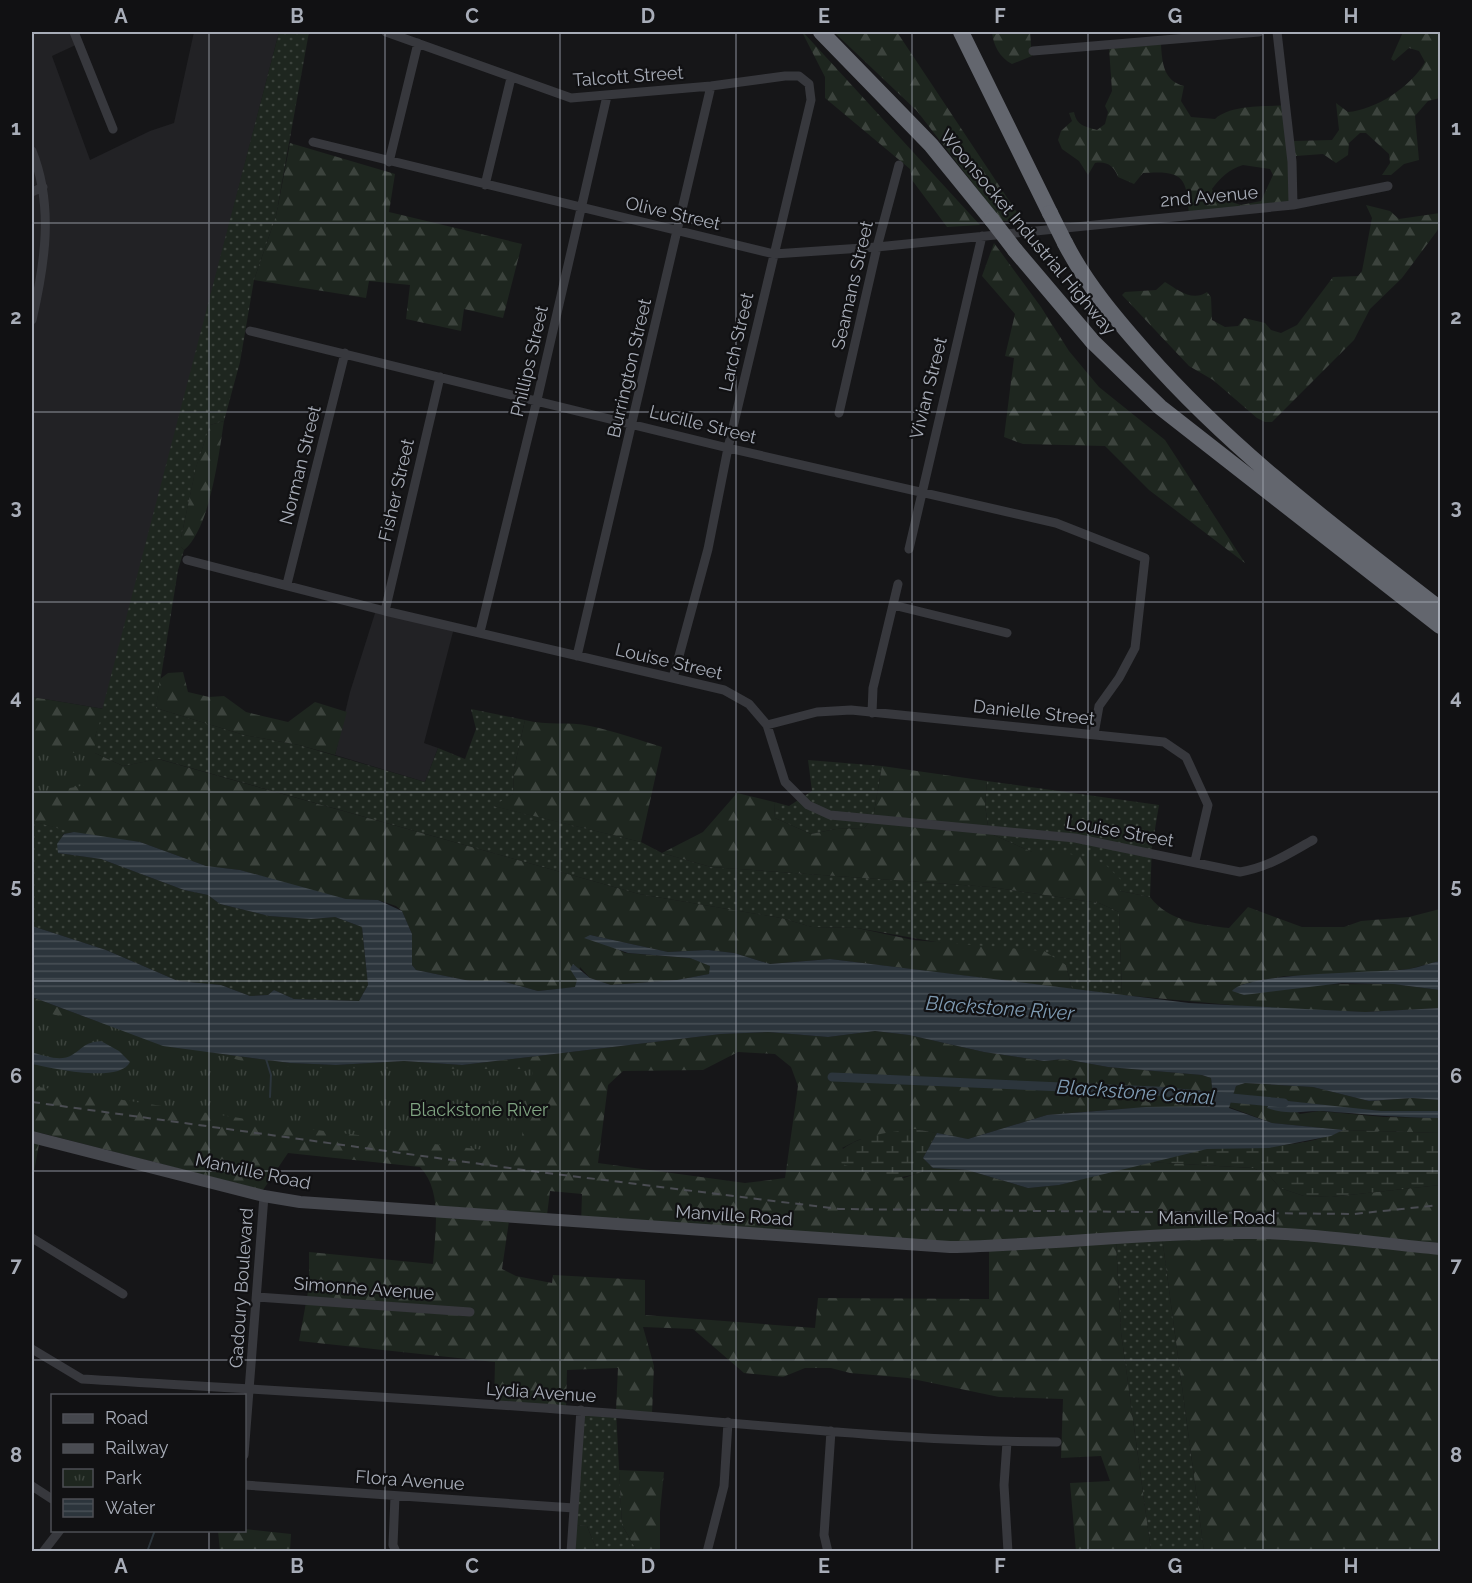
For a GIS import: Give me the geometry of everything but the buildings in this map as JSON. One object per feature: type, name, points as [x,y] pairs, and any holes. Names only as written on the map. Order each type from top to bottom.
[{"type":"highway","name":"Woonsocket Industrial Highway","points":[[816,32],[827,38],[926,139],[1093,342],[1161,406],[1440,626]]},
{"type":"highway","name":"Woonsocket Industrial Highway","points":[[961,32],[1065,243],[1088,282],[1119,321],[1210,421],[1296,498],[1440,609]]},
{"type":"main road","name":"Manville Road","points":[[32,1137],[264,1196],[324,1204],[950,1247],[1037,1245],[1137,1236],[1243,1233],[1440,1249]]},
{"type":"street","points":[[74,32],[113,129]]},
{"type":"street","name":"Talcott Street","points":[[386,32],[562,96],[607,96],[785,76],[799,76],[809,84]]},
{"type":"street","points":[[1033,51],[1259,32]]},
{"type":"street","points":[[1276,32],[1292,162],[1293,205]]},
{"type":"street","points":[[389,162],[418,43]]},
{"type":"street","points":[[485,185],[511,78]]},
{"type":"street","name":"Larch Street","points":[[673,678],[708,549],[728,448],[811,100],[809,84]]},
{"type":"street","name":"Burrington Street","points":[[577,656],[679,231],[711,86]]},
{"type":"street","name":"Phillips Street","points":[[480,632],[537,400],[607,96]]},
{"type":"street","name":"Olive Street","points":[[313,142],[774,254],[1032,230]]},
{"type":"street","points":[[32,151],[43,187],[44,257],[32,320]]},
{"type":"street","name":"Seamans Street","points":[[839,413],[877,246],[899,165]]},
{"type":"street","name":"2nd Avenue","points":[[1032,230],[1293,205],[1388,186]]},
{"type":"street","points":[[32,192],[43,187]]},
{"type":"street","name":"Vivian Street","points":[[909,549],[920,492],[982,236]]},
{"type":"street","name":"Lucille Street","points":[[250,331],[728,448],[1056,524],[1145,558],[1135,648],[1119,678],[1099,706],[1094,734]]},
{"type":"street","name":"Norman Street","points":[[287,584],[345,353]]},
{"type":"street","name":"Fisher Street","points":[[385,611],[440,377]]},
{"type":"street","name":"Louise Street","points":[[187,560],[385,611],[673,678],[736,695],[749,704],[767,725],[785,782],[808,805],[830,815],[1075,838],[1240,872],[1261,868],[1280,860],[1313,840]]},
{"type":"street","points":[[872,712],[873,688],[898,584]]},
{"type":"street","points":[[892,605],[1007,633]]},
{"type":"street","name":"Danielle Street","points":[[767,725],[825,711],[872,712],[1164,742],[1186,757],[1208,805],[1195,861]]},
{"type":"street","name":"Gadoury Boulevard","points":[[246,1433],[264,1196]]},
{"type":"street","points":[[32,1238],[123,1294]]},
{"type":"street","name":"Simonne Avenue","points":[[257,1297],[470,1312]]},
{"type":"street","name":"Lydia Avenue","points":[[32,1349],[82,1379],[581,1410],[831,1431],[1007,1442],[1057,1442]]},
{"type":"street","points":[[571,1551],[581,1410]]},
{"type":"street","points":[[707,1551],[724,1486],[728,1422]]},
{"type":"street","points":[[828,1551],[824,1535],[831,1431]]},
{"type":"street","points":[[1007,1442],[1004,1485],[1008,1551]]},
{"type":"street","name":"Flora Avenue","points":[[246,1485],[574,1508]]},
{"type":"street","points":[[32,1486],[51,1498]]},
{"type":"street","points":[[395,1496],[393,1545],[396,1551]]},
{"type":"street","points":[[43,1551],[58,1532]]},
{"type":"shaded area","points":[[32,32],[77,32],[80,43],[52,56],[90,160],[150,131],[174,123],[194,32],[279,32],[104,709],[32,697]]},
{"type":"shaded area","points":[[376,610],[454,628],[424,743],[438,748],[425,782],[335,755],[350,692]]},
{"type":"green space","points":[[279,32],[309,32],[276,216],[254,280],[240,362],[224,421],[210,425],[196,468],[181,538],[181,547],[184,550],[178,570],[156,708],[244,735],[299,745],[425,782],[438,748],[465,759],[476,729],[471,709],[525,720],[514,769],[513,794],[494,806],[641,842],[662,853],[711,867],[991,887],[1099,903],[1119,912],[1122,995],[1072,989],[1066,965],[857,928],[812,927],[781,918],[639,894],[159,759],[123,766],[95,753],[95,737]]},
{"type":"green space","points":[[802,32],[980,225],[947,227],[912,180],[910,169],[825,98],[825,77]]},
{"type":"green space","points":[[834,32],[897,32],[1022,220],[1002,221],[917,111]]},
{"type":"green space","points":[[992,32],[1030,32],[1032,56],[1012,64],[998,51]]},
{"type":"green space","points":[[1403,32],[1440,32],[1440,98],[1428,101],[1415,116],[1419,160],[1404,164],[1391,175],[1382,175],[1390,163],[1389,154],[1366,133],[1360,133],[1349,143],[1348,155],[1336,163],[1323,154],[1296,156],[1297,201],[1189,217],[1185,185],[1175,175],[1157,172],[1143,173],[1134,184],[1118,177],[1110,165],[1095,163],[1088,175],[1079,161],[1062,149],[1058,140],[1061,131],[1072,121],[1069,113],[1074,112],[1082,125],[1097,130],[1105,124],[1108,112],[1105,106],[1112,91],[1109,48],[1161,44],[1165,71],[1177,84],[1184,86],[1181,101],[1191,117],[1215,119],[1222,114],[1240,109],[1288,105],[1293,141],[1332,140],[1339,130],[1336,103],[1348,112],[1381,102],[1411,80],[1425,62],[1419,51],[1409,48],[1394,61],[1391,59]],"holes":[[[1243,165],[1270,169],[1273,175],[1261,201],[1241,205],[1215,197],[1212,189],[1229,171]]]},
{"type":"green space","points":[[290,143],[395,174],[389,212],[522,244],[503,318],[464,309],[461,331],[406,319],[410,285],[369,281],[366,298],[254,280],[276,216]]},
{"type":"green space","points":[[1366,205],[1390,211],[1399,219],[1440,213],[1440,225],[1402,278],[1370,309],[1354,340],[1272,422],[1265,422],[1257,418],[1213,380],[1189,366],[1122,295],[1125,292],[1156,290],[1165,282],[1191,295],[1196,296],[1207,292],[1211,297],[1212,320],[1225,327],[1238,326],[1244,318],[1265,323],[1271,330],[1281,333],[1297,325],[1333,277],[1358,276],[1362,271],[1372,218]]},
{"type":"green space","points":[[994,243],[1041,307],[1069,351],[1099,387],[1165,440],[1245,563],[1149,490],[1105,446],[1023,444],[1004,437],[1014,358],[1005,356],[1015,314],[982,276]]},
{"type":"green space","points":[[224,421],[207,509],[201,526],[184,550],[181,547],[181,538],[196,467],[210,425]]},
{"type":"green space","points":[[183,672],[188,692],[209,697],[224,696],[246,712],[288,722],[315,702],[347,712],[335,755],[299,745],[244,735],[156,708],[160,679],[168,673]]},
{"type":"green space","points":[[32,697],[104,709],[95,737],[95,753],[123,766],[158,759],[639,894],[781,918],[812,927],[857,928],[913,940],[1044,951],[1066,965],[1072,989],[830,959],[770,964],[734,953],[708,950],[668,952],[590,935],[625,953],[690,958],[711,966],[709,974],[677,980],[611,985],[590,978],[580,967],[576,987],[538,991],[502,981],[470,981],[416,970],[412,965],[412,934],[402,911],[396,906],[378,900],[346,899],[323,894],[240,870],[206,866],[140,842],[85,836],[32,821]]},
{"type":"green space","points":[[525,720],[590,726],[662,747],[641,842],[493,806],[513,794],[514,769]]},
{"type":"green space","points":[[32,744],[94,757],[86,785],[32,795]]},
{"type":"green space","points":[[808,760],[882,766],[873,818],[864,828],[836,829],[811,834],[775,818],[774,802],[789,806],[812,791]]},
{"type":"green space","points":[[882,766],[987,781],[985,805],[989,833],[1032,852],[1060,852],[1095,859],[1107,866],[1122,881],[1120,891],[1150,897],[1166,912],[1196,923],[1229,928],[1248,907],[1302,927],[1344,927],[1361,921],[1409,917],[1440,909],[1440,961],[1409,969],[1344,975],[1285,976],[1240,985],[1393,984],[1440,990],[1440,1008],[1365,1012],[1275,1009],[1122,995],[1119,912],[1099,903],[991,887],[711,867],[662,853],[703,832],[737,793],[774,802],[775,818],[811,834],[836,829],[864,828],[873,818]]},
{"type":"green space","points":[[987,781],[1159,805],[1152,847],[1150,897],[1120,891],[1060,852],[1032,852],[989,833],[985,805]]},
{"type":"green space","points":[[32,821],[74,832],[63,834],[58,853],[101,859],[184,890],[208,895],[220,904],[269,916],[311,919],[335,917],[362,927],[368,985],[359,1001],[294,999],[274,990],[268,995],[250,996],[221,985],[178,981],[106,950],[32,926]]},
{"type":"green space","points":[[32,997],[163,1046],[290,1063],[336,1065],[404,1061],[462,1065],[721,1034],[768,1032],[828,1037],[875,1031],[909,1035],[984,1052],[1044,1061],[1064,1059],[1108,1067],[1202,1075],[1211,1078],[1213,1095],[1209,1106],[1120,1109],[1047,1115],[968,1139],[914,1129],[858,1140],[842,1148],[904,1178],[933,1168],[967,1170],[1028,1188],[1059,1185],[1148,1162],[1253,1168],[1269,1175],[1280,1188],[1304,1196],[1331,1197],[1440,1185],[1440,1551],[1204,1551],[1162,1237],[1116,1243],[1121,1332],[1151,1551],[1076,1552],[1070,1483],[1110,1481],[1101,1456],[1061,1458],[1063,1399],[999,1397],[908,1378],[850,1373],[831,1368],[805,1368],[783,1377],[744,1373],[693,1329],[643,1327],[654,1366],[652,1414],[616,1410],[618,1368],[567,1370],[566,1408],[494,1404],[495,1362],[299,1341],[309,1286],[309,1252],[433,1264],[436,1226],[435,1200],[427,1177],[420,1167],[288,1153],[263,1190],[41,1133],[32,1183]],"holes":[[[738,1052],[775,1054],[791,1067],[798,1086],[785,1178],[745,1183],[598,1163],[608,1085],[623,1071],[703,1070]],[[550,1191],[582,1194],[581,1224],[989,1251],[989,1299],[818,1298],[815,1328],[645,1315],[645,1280],[553,1275],[552,1283],[516,1276],[502,1269],[509,1221],[546,1223]]]},
{"type":"green space","name":"Blackstone River","points":[[32,1007],[55,1015],[116,1025],[256,1065],[307,1068],[533,1069],[519,1154],[324,1131],[32,1086]]},
{"type":"green space","points":[[1245,1083],[1313,1087],[1369,1101],[1412,1098],[1440,1100],[1440,1111],[1400,1112],[1360,1110],[1279,1100],[1300,1114],[1319,1111],[1384,1117],[1440,1118],[1440,1133],[1343,1130],[1272,1123],[1229,1107],[1236,1086]]},
{"type":"green space","points":[[914,1129],[937,1133],[923,1158],[933,1168],[906,1176],[884,1177],[837,1162],[835,1157],[851,1144],[871,1136]]},
{"type":"green space","points":[[1343,1130],[1440,1133],[1440,1185],[1331,1197],[1304,1196],[1280,1188],[1269,1175],[1253,1168],[1148,1162],[1207,1149],[1293,1144],[1326,1137]]},
{"type":"green space","points":[[1162,1237],[1204,1551],[1151,1551],[1121,1332],[1116,1242]]},
{"type":"green space","points":[[582,1409],[616,1410],[622,1525],[637,1551],[597,1551],[587,1526],[575,1525]]},
{"type":"green space","points":[[619,1470],[664,1472],[660,1512],[660,1551],[637,1551],[622,1525]]},
{"type":"green space","points":[[575,1525],[587,1526],[597,1551],[574,1552]]},
{"type":"green space","points":[[246,1529],[291,1534],[290,1551],[220,1551],[218,1532],[246,1532]]},
{"type":"water","points":[[74,832],[140,842],[206,866],[240,870],[346,899],[378,900],[402,911],[412,934],[412,965],[416,970],[470,981],[502,981],[538,991],[575,987],[577,980],[570,969],[573,964],[590,978],[611,985],[677,980],[709,974],[710,966],[690,958],[628,953],[584,938],[590,935],[668,952],[708,950],[734,953],[770,964],[830,959],[1189,1003],[1365,1012],[1440,1008],[1440,1100],[1412,1098],[1369,1101],[1313,1087],[1245,1083],[1236,1086],[1229,1108],[1272,1123],[1343,1130],[1331,1136],[1269,1148],[1207,1149],[1059,1185],[1028,1188],[967,1170],[933,1168],[923,1158],[937,1133],[968,1139],[1047,1115],[1146,1107],[1209,1106],[1213,1095],[1211,1078],[1202,1075],[1108,1067],[1064,1059],[1044,1061],[984,1052],[909,1035],[875,1031],[828,1037],[768,1032],[721,1034],[462,1065],[404,1061],[336,1065],[290,1063],[163,1046],[32,997],[32,926],[106,950],[178,981],[221,985],[250,996],[268,995],[274,990],[294,999],[359,1001],[368,985],[362,927],[335,917],[311,919],[269,916],[220,904],[208,895],[184,890],[101,859],[58,853],[57,844],[64,834]]},
{"type":"water","points":[[1440,961],[1440,990],[1393,984],[1342,983],[1244,995],[1232,991],[1242,985],[1261,980],[1314,974],[1409,969]]},
{"type":"water","points":[[101,1041],[119,1051],[130,1062],[123,1069],[99,1073],[68,1071],[32,1064],[32,1050],[43,1056],[63,1058],[72,1055],[87,1044]]},
{"type":"water","points":[[1279,1100],[1381,1111],[1440,1111],[1440,1118],[1323,1111],[1289,1112],[1267,1108],[1270,1103]]},
{"type":"waterway","points":[[266,1059],[271,1075],[270,1097]]},
{"type":"waterway","name":"Blackstone Canal","points":[[832,1077],[1156,1091],[1284,1103]]},
{"type":"waterway","points":[[147,1552],[154,1532]]},
{"type":"railway","points":[[32,1102],[531,1171],[839,1209],[1354,1214],[1440,1205]]}]
